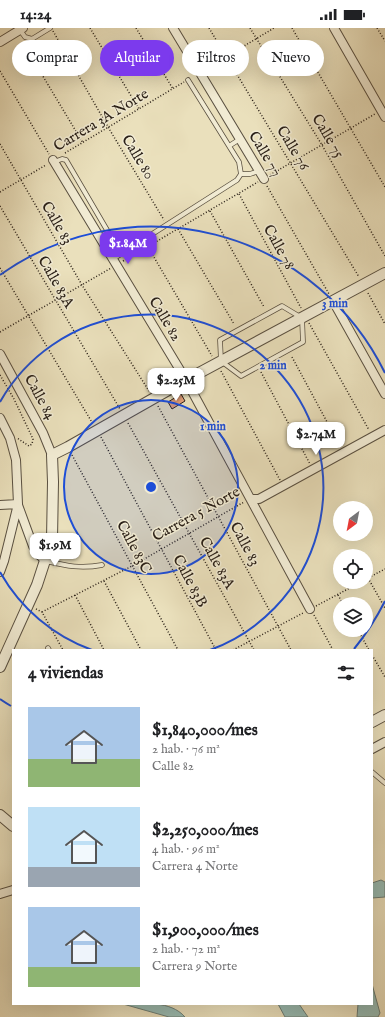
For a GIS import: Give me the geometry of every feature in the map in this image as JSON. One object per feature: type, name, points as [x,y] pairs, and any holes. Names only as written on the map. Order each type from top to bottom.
[{"type":"street","name":"Calle 77","points":[[173,28],[182,43]]},
{"type":"street","points":[[334,28],[383,114]]},
{"type":"street","points":[[0,42],[20,29]]},
{"type":"street","name":"Calle 77","points":[[202,76],[264,179]]},
{"type":"street","name":"Calle 82","points":[[54,161],[186,380],[310,609]]},
{"type":"street","points":[[1,662],[29,607],[46,561],[52,539],[52,455],[304,316],[331,298],[385,273]]},
{"type":"street","points":[[331,298],[385,394]]},
{"type":"street","name":"Calle 84","points":[[0,354],[43,433],[52,455]]},
{"type":"street","points":[[0,418],[10,438],[16,460],[18,504],[0,572]]},
{"type":"street","name":"Carrera 5 Norte","points":[[251,499],[259,499],[282,485],[385,430]]},
{"type":"street","points":[[0,439],[10,438]]},
{"type":"street","points":[[18,504],[33,546],[37,553],[46,561]]},
{"type":"street","points":[[0,505],[18,504]]},
{"type":"street","points":[[373,721],[385,715]]},
{"type":"street","points":[[373,748],[385,742]]},
{"type":"street","points":[[0,815],[12,825]]},
{"type":"street","points":[[0,894],[12,890]]},
{"type":"lane","points":[[20,29],[25,37],[32,39],[51,28]]},
{"type":"lane","points":[[115,262],[121,254],[237,180],[241,174],[239,162],[188,80]]},
{"type":"lane","points":[[229,146],[240,139]]},
{"type":"lane","points":[[54,161],[62,159],[66,160],[121,254]]},
{"type":"lane","points":[[241,174],[250,174],[259,171]]},
{"type":"lane","points":[[282,306],[304,316],[303,342],[241,376],[218,363],[220,340],[282,306]]},
{"type":"lane","points":[[46,561],[64,566],[87,568],[102,565]]},
{"type":"lane","points":[[373,773],[385,783]]},
{"type":"path","name":"Calle 80","points":[[51,28],[108,127],[172,232]]},
{"type":"path","points":[[90,28],[139,109]]},
{"type":"path","points":[[136,28],[172,89]]},
{"type":"path","name":"Calle 76","points":[[209,28],[216,40]]},
{"type":"path","name":"Calle 75","points":[[250,28],[322,145],[385,256]]},
{"type":"path","points":[[249,43],[274,28]]},
{"type":"path","points":[[292,28],[385,187]]},
{"type":"path","points":[[377,28],[385,41]]},
{"type":"path","points":[[20,29],[83,143]]},
{"type":"path","points":[[0,71],[54,161]]},
{"type":"path","name":"Calle 76","points":[[238,76],[360,279]]},
{"type":"path","name":"Carrera 3A Norte","points":[[0,192],[188,80]]},
{"type":"path","points":[[0,332],[82,285],[115,262],[178,229],[351,128],[383,114]]},
{"type":"path","name":"Calle 83","points":[[0,144],[82,285],[150,392]]},
{"type":"path","name":"Calle 77","points":[[264,179],[331,298]]},
{"type":"path","name":"Calle 78","points":[[239,193],[304,316],[373,437]]},
{"type":"path","name":"Calle 83A","points":[[0,206],[120,409]]},
{"type":"path","points":[[210,210],[264,307]]},
{"type":"path","points":[[178,229],[234,324]]},
{"type":"path","points":[[148,246],[218,363],[282,485]]},
{"type":"path","points":[[0,268],[93,424]]},
{"type":"path","points":[[367,291],[385,324]]},
{"type":"path","points":[[292,357],[344,453]]},
{"type":"path","points":[[262,372],[313,469]]},
{"type":"path","points":[[0,375],[14,399],[33,439],[32,444],[29,446],[17,438],[10,438]]},
{"type":"path","name":"Calle 83","points":[[157,405],[290,649]]},
{"type":"path","name":"Calle 83A","points":[[127,422],[253,649]]},
{"type":"path","name":"Calle 83B","points":[[101,437],[215,649]]},
{"type":"path","name":"Calle 83C","points":[[72,454],[177,649]]},
{"type":"path","name":"Carrera 5 Norte","points":[[62,649],[42,612],[132,566],[251,499]]},
{"type":"path","points":[[373,576],[385,569]]},
{"type":"path","points":[[103,581],[140,649]]},
{"type":"path","points":[[234,649],[348,589]]},
{"type":"path","points":[[373,589],[385,608]]},
{"type":"path","points":[[75,595],[103,649]]},
{"type":"path","points":[[310,609],[332,649]]},
{"type":"path","points":[[362,637],[368,649]]},
{"type":"path","points":[[373,657],[385,677]]},
{"type":"water","points":[[381,880],[385,882],[385,897],[373,898],[373,883]]},
{"type":"water","points":[[373,988],[380,1013],[378,1017],[357,1017],[358,1005],[373,1005]]},
{"type":"water","points":[[127,1005],[164,1005],[179,1012],[185,1017],[169,1017]]},
{"type":"water","points":[[279,1005],[300,1005],[308,1017],[285,1017]]},
{"type":"building","points":[[181,394],[185,401],[172,409],[168,402]]}]
